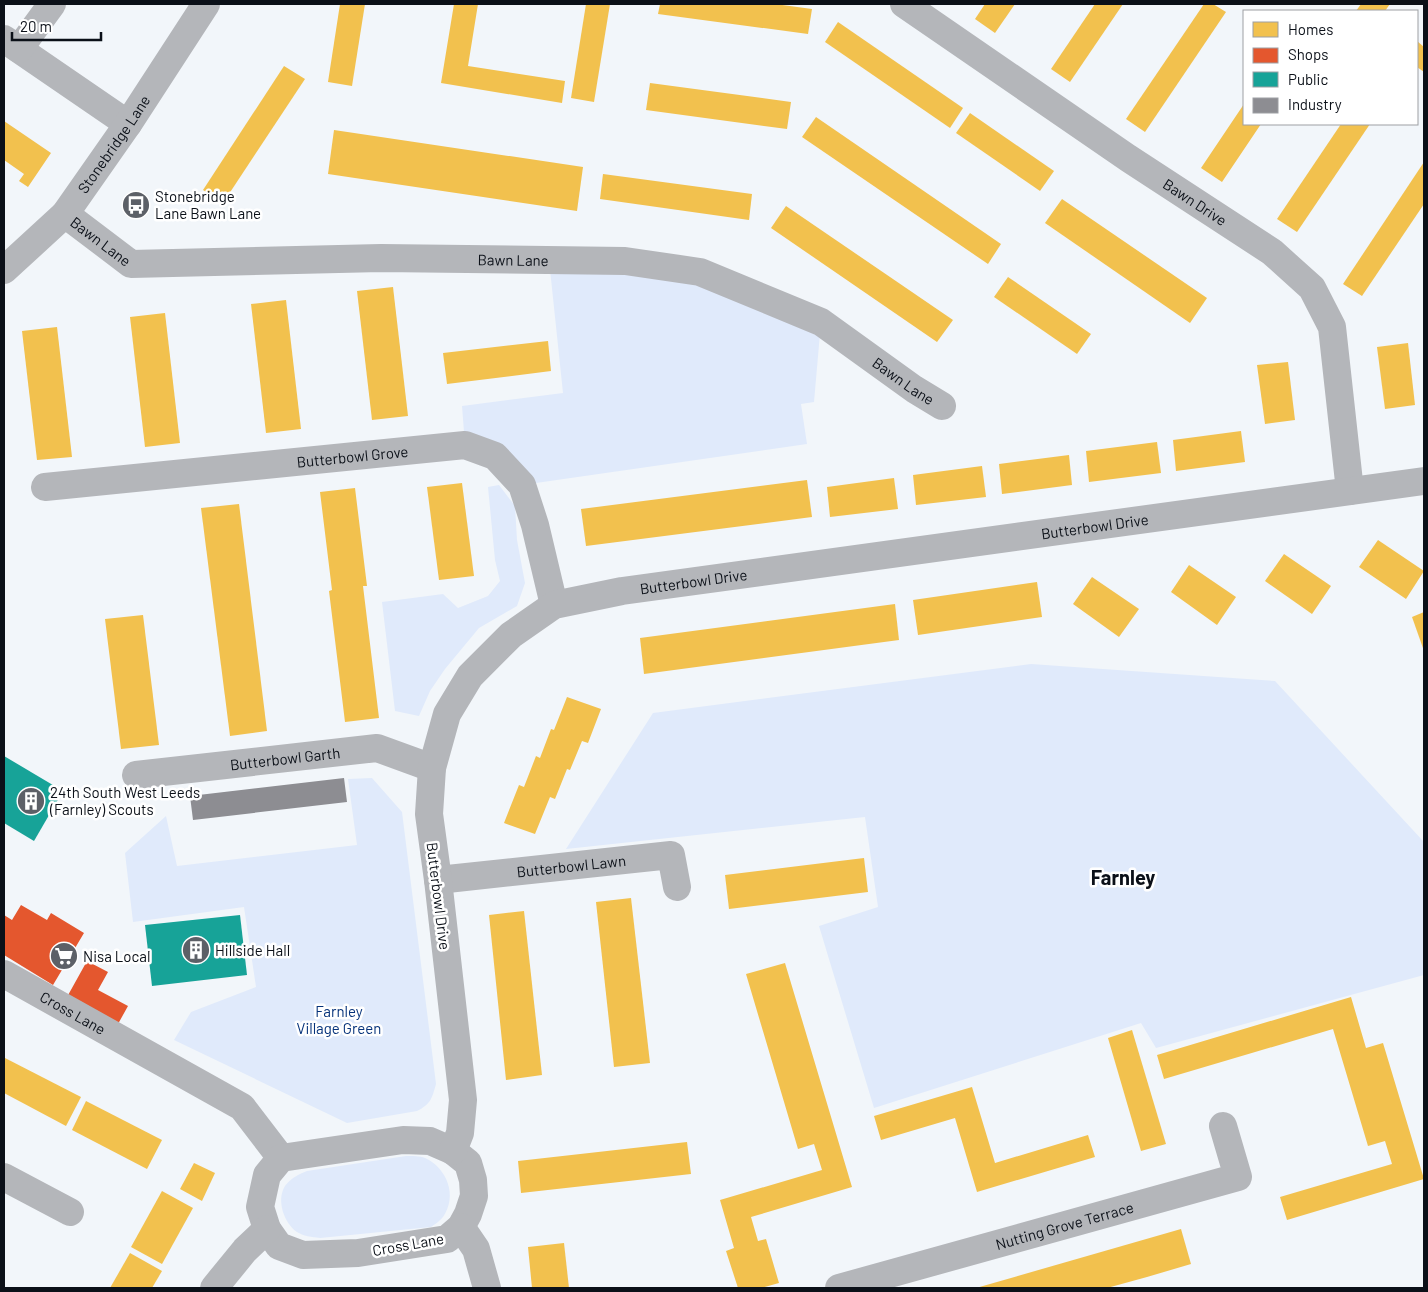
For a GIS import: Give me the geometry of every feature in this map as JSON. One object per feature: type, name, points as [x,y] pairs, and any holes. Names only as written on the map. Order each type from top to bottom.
[{"type":"street","points":[[52,4],[11,44],[128,124]]},
{"type":"street","name":"Stonebridge Lane","points":[[4,270],[64,214],[128,124],[206,4]]},
{"type":"street","name":"Bawn Drive","points":[[904,4],[1128,158],[1272,252],[1312,288],[1332,327],[1350,490]]},
{"type":"street","name":"Bawn Lane","points":[[64,214],[131,264],[381,258],[625,261],[700,272],[821,322],[914,389],[942,406]]},
{"type":"street","name":"Butterbowl Grove","points":[[45,487],[465,445],[496,456],[522,485],[535,525],[554,605]]},
{"type":"street","name":"Butterbowl Drive","points":[[453,1151],[460,1133],[463,1100],[429,814],[432,768],[447,714],[470,676],[511,636],[554,605],[622,591],[1424,481]]},
{"type":"street","name":"Butterbowl Garth","points":[[136,775],[377,748],[432,768]]},
{"type":"street","name":"Butterbowl Lawn","points":[[438,880],[671,855],[677,887]]},
{"type":"street","name":"Cross Lane","points":[[7,983],[242,1107],[281,1158]]},
{"type":"street","name":"Nutting Grove Terrace","points":[[840,1288],[1238,1177],[1223,1126]]},
{"type":"street","name":"Cross Lane","points":[[404,1140],[430,1141],[453,1151],[468,1164],[474,1196],[461,1227],[448,1239],[358,1253],[303,1255],[279,1246],[267,1228],[260,1207],[267,1175],[281,1158],[404,1140]]},
{"type":"street","points":[[4,1177],[70,1212]]},
{"type":"street","points":[[461,1227],[476,1249],[487,1288]]},
{"type":"street","points":[[214,1288],[245,1250],[267,1228]]},
{"type":"green space","points":[[549,260],[625,261],[821,322],[814,402],[801,404],[807,444],[522,485],[465,445],[462,406],[563,393]]},
{"type":"green space","points":[[499,485],[515,506],[517,540],[525,583],[517,606],[479,628],[445,669],[430,691],[419,716],[395,711],[382,602],[443,594],[458,608],[488,596],[500,581],[495,560],[488,487]]},
{"type":"green space","points":[[1031,664],[1275,681],[1424,842],[1424,975],[1156,1048],[1141,1023],[874,1108],[819,926],[878,907],[865,817],[566,849],[653,713]]},
{"type":"green space","name":"Farnley Village Green","points":[[372,778],[402,812],[436,1084],[430,1100],[417,1111],[347,1123],[174,1040],[191,1012],[256,987],[244,907],[133,922],[125,853],[166,816],[177,866],[357,845],[348,779]]},
{"type":"green space","points":[[406,1156],[423,1157],[433,1163],[439,1168],[448,1183],[450,1200],[447,1209],[442,1218],[431,1227],[320,1238],[297,1232],[288,1223],[281,1204],[282,1192],[287,1183],[298,1175],[307,1171]]},
{"type":"building: Homes","points":[[340,4],[365,4],[352,86],[328,82]]},
{"type":"building: Homes","points":[[454,4],[478,4],[468,66],[565,81],[562,103],[441,83]]},
{"type":"building: Homes","points":[[586,4],[610,4],[594,102],[571,98]]},
{"type":"building: Homes","points":[[660,4],[775,4],[812,9],[808,34],[658,14]]},
{"type":"building: Homes","points":[[985,4],[1015,4],[995,33],[975,19]]},
{"type":"building: Homes","points":[[1095,4],[1123,4],[1070,82],[1051,69]]},
{"type":"building: Homes","points":[[1204,4],[1213,4],[1226,12],[1145,132],[1126,119]]},
{"type":"building: Homes","points":[[1361,4],[1390,4],[1386,10],[1357,10]]},
{"type":"building: Homes","points":[[838,22],[963,108],[950,128],[825,42]]},
{"type":"building: Homes","points":[[1418,42],[1424,47],[1424,72],[1418,68]]},
{"type":"building: Homes","points":[[284,66],[305,79],[223,203],[203,190]]},
{"type":"building: Homes","points":[[650,83],[791,102],[787,129],[646,110]]},
{"type":"building: Homes","points":[[1243,105],[1243,125],[1260,125],[1222,182],[1201,168]]},
{"type":"building: Homes","points":[[970,113],[1054,171],[1040,191],[956,133]]},
{"type":"building: Homes","points":[[816,117],[1001,244],[988,264],[802,137]]},
{"type":"building: Homes","points":[[4,121],[51,153],[28,187],[19,181],[24,174],[4,160]]},
{"type":"building: Homes","points":[[1340,125],[1369,125],[1297,232],[1277,219]]},
{"type":"building: Homes","points":[[334,130],[583,167],[577,211],[328,174]]},
{"type":"building: Homes","points":[[1424,162],[1424,204],[1362,296],[1343,284]]},
{"type":"building: Homes","points":[[603,174],[752,194],[749,220],[600,199]]},
{"type":"building: Homes","points":[[1062,199],[1207,298],[1190,323],[1045,223]]},
{"type":"building: Homes","points":[[786,206],[953,320],[937,342],[771,228]]},
{"type":"building: Homes","points":[[1008,277],[1091,334],[1077,354],[994,297]]},
{"type":"building: Homes","points":[[393,287],[408,416],[372,420],[357,291]]},
{"type":"building: Homes","points":[[286,300],[301,429],[266,433],[251,304]]},
{"type":"building: Homes","points":[[165,313],[180,443],[145,447],[130,317]]},
{"type":"building: Homes","points":[[57,327],[72,457],[37,460],[22,331]]},
{"type":"building: Homes","points":[[548,341],[551,371],[447,384],[443,353]]},
{"type":"building: Homes","points":[[1408,343],[1415,405],[1385,409],[1377,347]]},
{"type":"building: Homes","points":[[1288,362],[1295,420],[1265,424],[1257,365]]},
{"type":"building: Homes","points":[[1241,431],[1245,462],[1176,471],[1173,440]]},
{"type":"building: Homes","points":[[1157,442],[1161,473],[1089,482],[1086,451]]},
{"type":"building: Homes","points":[[1069,455],[1072,485],[1002,494],[999,464]]},
{"type":"building: Homes","points":[[982,466],[986,497],[916,505],[913,475]]},
{"type":"building: Homes","points":[[894,478],[898,509],[830,517],[827,487]]},
{"type":"building: Homes","points":[[807,480],[812,517],[586,546],[581,509]]},
{"type":"building: Homes","points":[[462,483],[474,576],[439,580],[427,487]]},
{"type":"building: Homes","points":[[355,488],[367,586],[363,586],[379,718],[345,722],[329,591],[332,590],[320,492]]},
{"type":"building: Homes","points":[[239,504],[267,731],[230,736],[201,508]]},
{"type":"building: Homes","points":[[1378,540],[1424,571],[1406,599],[1359,567]]},
{"type":"building: Homes","points":[[1284,554],[1331,586],[1312,614],[1265,581]]},
{"type":"building: Homes","points":[[1189,565],[1236,597],[1217,625],[1171,592]]},
{"type":"building: Homes","points":[[1092,577],[1139,609],[1119,637],[1073,604]]},
{"type":"building: Homes","points":[[1037,582],[1042,617],[918,635],[913,600]]},
{"type":"building: Homes","points":[[895,604],[899,640],[644,674],[640,638]]},
{"type":"building: Homes","points":[[1424,612],[1424,651],[1412,617]]},
{"type":"building: Homes","points":[[143,615],[159,745],[121,749],[105,619]]},
{"type":"building: Homes","points":[[567,697],[601,709],[588,743],[582,741],[570,770],[567,769],[555,799],[550,797],[535,834],[504,823],[519,785],[524,787],[536,756],[540,758],[551,729],[554,730]]},
{"type":"building: Homes","points":[[864,858],[868,892],[729,909],[725,875]]},
{"type":"building: Homes","points":[[631,898],[650,1063],[614,1067],[596,902]]},
{"type":"building: Homes","points":[[524,911],[542,1075],[506,1080],[489,915]]},
{"type":"building: Homes","points":[[785,963],[852,1187],[751,1217],[758,1241],[766,1239],[779,1283],[761,1288],[738,1288],[726,1251],[734,1248],[720,1200],[822,1170],[814,1144],[798,1149],[746,974]]},
{"type":"building: Homes","points":[[1351,997],[1366,1048],[1383,1043],[1424,1179],[1287,1220],[1280,1197],[1392,1164],[1385,1141],[1368,1146],[1333,1029],[1164,1079],[1157,1055]]},
{"type":"building: Homes","points":[[1132,1030],[1166,1144],[1141,1151],[1108,1038]]},
{"type":"building: Homes","points":[[5,1058],[81,1097],[66,1126],[4,1093]]},
{"type":"building: Homes","points":[[972,1087],[995,1163],[1088,1135],[1095,1157],[977,1192],[955,1118],[881,1140],[874,1116]]},
{"type":"building: Homes","points":[[86,1101],[162,1140],[147,1169],[72,1130]]},
{"type":"building: Homes","points":[[687,1142],[691,1174],[521,1193],[518,1161]]},
{"type":"building: Homes","points":[[194,1163],[215,1173],[202,1201],[180,1189]]},
{"type":"building: Homes","points":[[162,1191],[193,1208],[162,1264],[131,1247]]},
{"type":"building: Homes","points":[[1181,1229],[1191,1264],[1147,1277],[1107,1288],[976,1288]]},
{"type":"building: Homes","points":[[564,1243],[569,1288],[532,1288],[528,1247]]},
{"type":"building: Homes","points":[[130,1253],[162,1271],[152,1288],[110,1288]]},
{"type":"building: Shops","points":[[21,905],[47,920],[51,913],[84,933],[53,985],[4,955],[4,915],[12,920]]},
{"type":"building: Shops","points":[[87,961],[108,972],[98,990],[128,1006],[118,1024],[67,997]]},
{"type":"building: Public","name":"24th South West Leeds (Farnley) Scouts","points":[[4,756],[63,791],[34,841],[4,823]]},
{"type":"building: Public","name":"Hillside Hall","points":[[240,915],[247,975],[152,986],[145,925]]},
{"type":"building: Industry","points":[[344,778],[347,802],[193,820],[190,796]]},
{"type":"place","name":"Stonebridge Lane Bawn Lane","points":[[136,205]]},
{"type":"place","name":"24th South West Leeds (Farnley) Scouts","points":[[31,801]]},
{"type":"place","name":"Hillside Hall","points":[[196,950]]},
{"type":"place","name":"Nisa Local","points":[[64,956]]},
{"type":"district","name":"Farnley","points":[[1123,877]]}]
